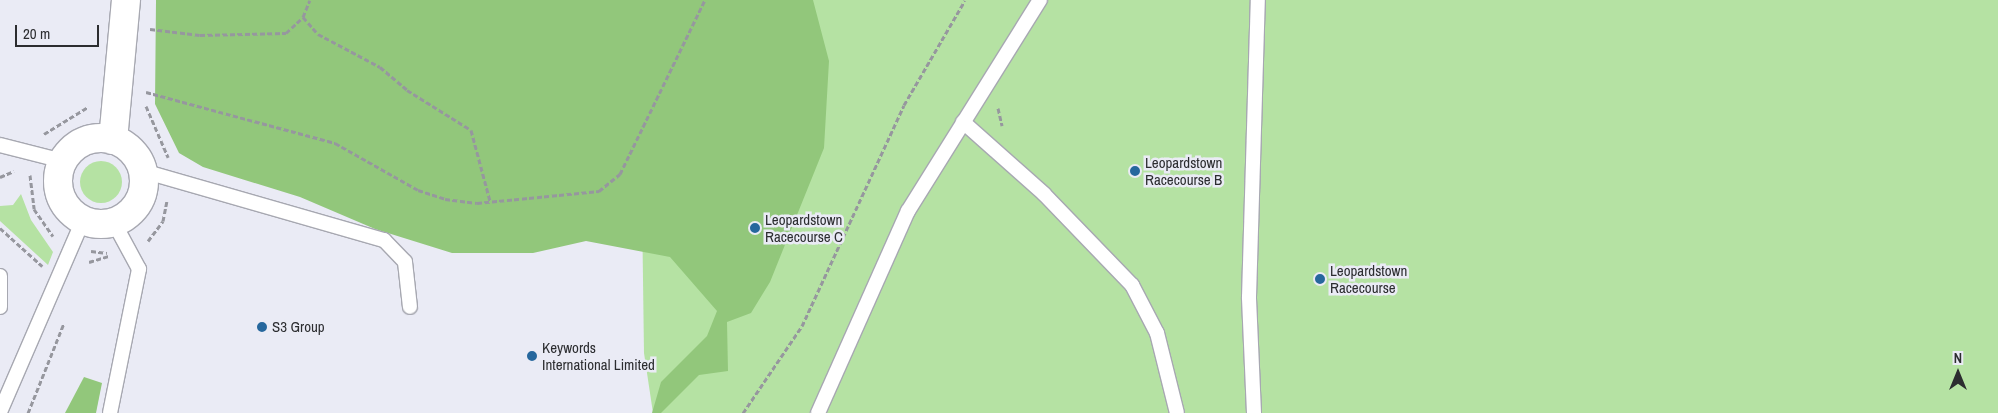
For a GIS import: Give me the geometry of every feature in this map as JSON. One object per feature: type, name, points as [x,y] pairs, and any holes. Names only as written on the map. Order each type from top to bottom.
[{"type":"street","points":[[113,140],[126,0]]},
{"type":"street","points":[[113,140],[132,152],[143,171],[144,184],[135,208],[114,221],[83,220],[71,212],[60,195],[58,174],[63,161],[84,141],[113,140]]},
{"type":"lane","points":[[818,413],[908,211],[1040,0]]},
{"type":"lane","points":[[1254,413],[1249,297],[1258,0]]},
{"type":"lane","points":[[963,122],[1057,207],[1132,285],[1157,333],[1177,413]]},
{"type":"lane","points":[[0,145],[63,161]]},
{"type":"lane","points":[[143,171],[384,240],[405,262],[410,307]]},
{"type":"lane","points":[[0,412],[83,220]]},
{"type":"lane","points":[[110,413],[139,268],[114,221]]},
{"type":"lane","points":[[0,276],[0,307]]},
{"type":"path","points":[[145,28],[276,35],[295,28],[303,17],[310,0]]},
{"type":"path","points":[[145,92],[335,143],[418,190],[445,199],[490,201],[599,191],[611,184],[705,0]]},
{"type":"path","points":[[743,413],[802,326],[904,105],[965,0]]},
{"type":"path","points":[[303,17],[318,34],[380,66],[415,95],[471,130],[490,201]]},
{"type":"path","points":[[145,36],[146,19]]},
{"type":"path","points":[[145,86],[146,114],[174,164]]},
{"type":"path","points":[[999,101],[1004,130]]},
{"type":"path","points":[[142,246],[163,221],[167,201]]},
{"type":"path","points":[[0,228],[47,270]]},
{"type":"path","points":[[86,268],[95,258],[119,255]]},
{"type":"path","points":[[28,413],[65,320]]},
{"type":"green space","points":[[156,0],[813,0],[829,61],[824,148],[770,282],[751,313],[727,322],[728,371],[699,375],[661,413],[652,413],[661,382],[707,336],[717,311],[670,257],[586,241],[533,253],[452,253],[375,229],[300,197],[203,167],[179,153],[155,104]]},
{"type":"green space","name":"Leopardstown Racecourse","points":[[747,0],[1998,0],[1998,413],[653,413],[644,353],[642,205]]},
{"type":"green space","points":[[105,161],[113,164],[119,170],[122,182],[119,194],[113,200],[97,203],[89,200],[83,194],[80,178],[83,170],[89,164]]},
{"type":"green space","points":[[21,194],[31,220],[53,252],[48,265],[0,221],[0,206],[13,205]]},
{"type":"green space","points":[[84,377],[102,383],[96,413],[65,413]]},
{"type":"place","name":"Leopardstown Racecourse B","points":[[1135,171]]},
{"type":"place","name":"Leopardstown Racecourse C","points":[[755,228]]},
{"type":"place","name":"Leopardstown Racecourse","points":[[1320,279]]},
{"type":"place","name":"S3 Group","points":[[262,327]]},
{"type":"place","name":"Keywords International Limited","points":[[532,356]]}]
